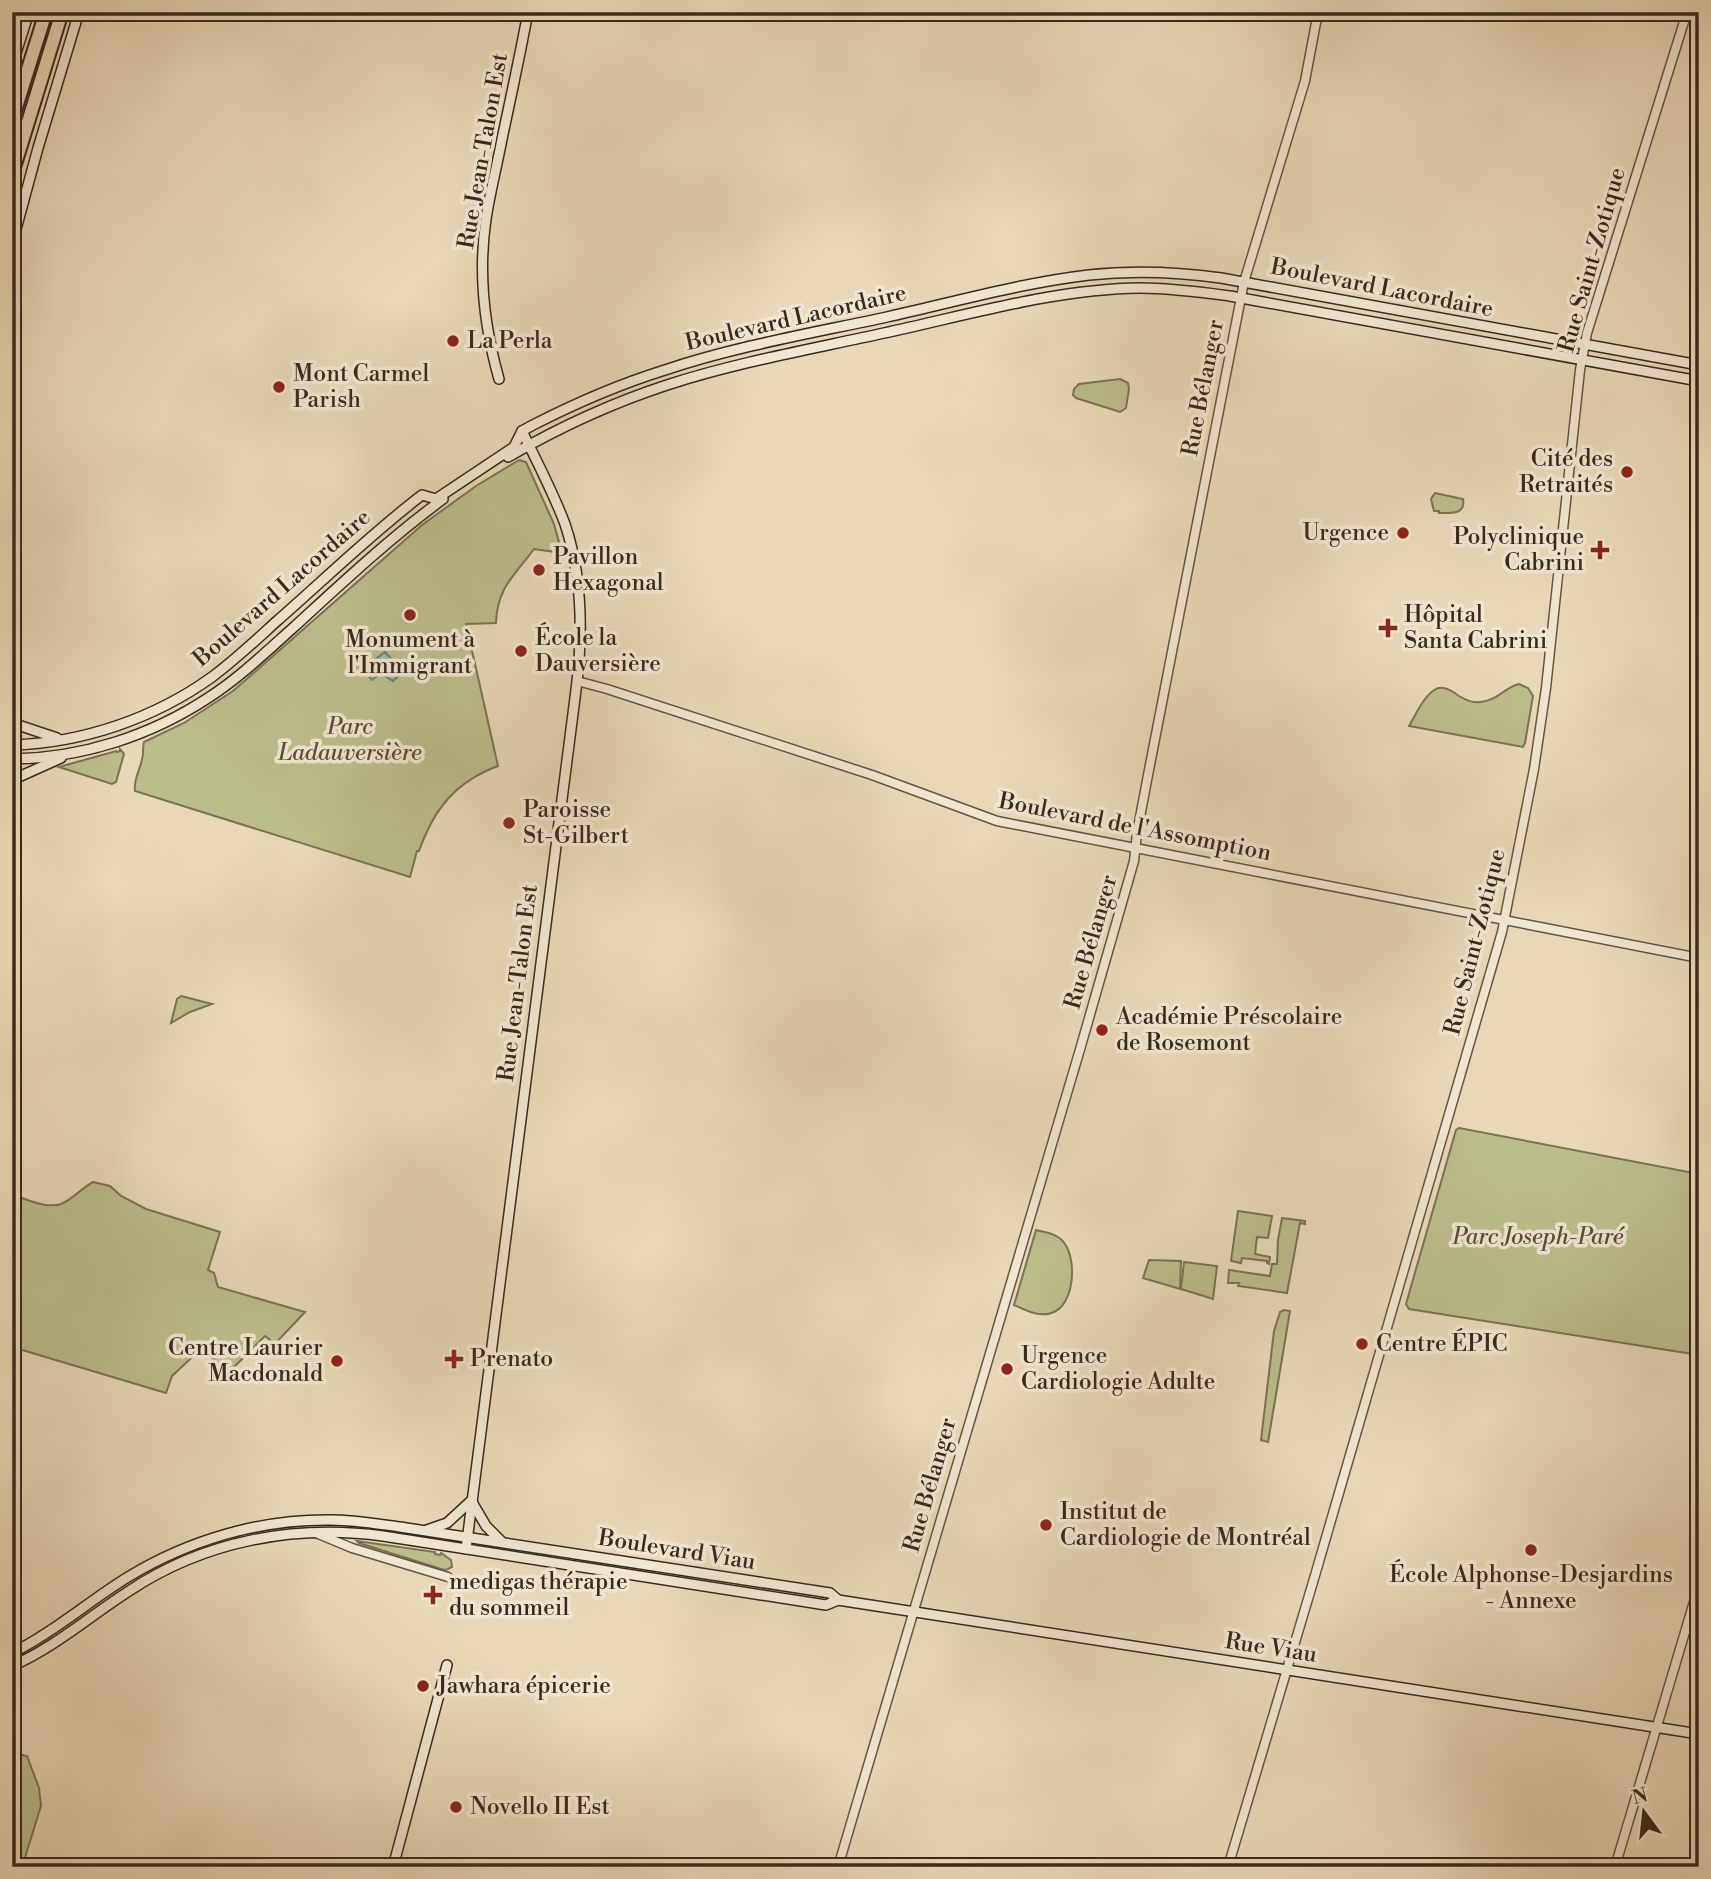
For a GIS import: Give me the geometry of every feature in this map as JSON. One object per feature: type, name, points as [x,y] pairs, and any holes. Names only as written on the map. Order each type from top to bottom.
[{"type":"highway","points":[[12,120],[46,12]]},
{"type":"highway","points":[[12,174],[62,12]]},
{"type":"main road","points":[[12,66],[29,12]]},
{"type":"main road","points":[[12,244],[79,12]]},
{"type":"main road","name":"Rue Jean-Talon Est","points":[[499,379],[489,342],[485,312],[484,246],[492,186],[528,12]]},
{"type":"main road","name":"Boulevard Lacordaire","points":[[12,744],[61,739],[133,720],[198,686],[237,657],[373,535],[422,495],[436,499],[513,447],[522,431],[608,390],[689,362],[1030,285],[1090,275],[1136,272],[1185,274],[1244,282],[1699,365]]},
{"type":"main road","name":"Boulevard Lacordaire","points":[[12,759],[73,753],[119,741],[179,716],[242,673],[415,520],[471,479],[598,411],[691,378],[831,345],[1054,297],[1105,289],[1155,288],[1241,298],[1699,381]]},
{"type":"main road","name":"Rue Jean-Talon Est","points":[[466,1549],[577,681],[580,614],[573,555],[560,512],[522,431]]},
{"type":"main road","points":[[12,723],[61,739]]},
{"type":"main road","points":[[12,780],[73,753]]},
{"type":"main road","points":[[425,1531],[447,1523],[472,1500],[486,1526],[502,1542]]},
{"type":"main road","name":"Boulevard Viau","points":[[12,1653],[43,1637],[138,1571],[170,1555],[221,1535],[263,1525],[317,1520],[362,1522],[502,1542],[830,1593],[838,1600],[826,1605],[359,1533],[276,1535],[237,1543],[180,1563],[140,1584],[55,1642],[12,1666]]},
{"type":"main road","name":"Rue Viau","points":[[838,1600],[1699,1734]]},
{"type":"main road","points":[[393,1867],[447,1665]]},
{"type":"street","name":"Rue Bélanger","points":[[838,1867],[1134,861],[1151,760],[1244,282],[1305,81],[1318,12]]},
{"type":"street","name":"Rue Saint-Zotique","points":[[1228,1867],[1478,1020],[1504,919],[1534,769],[1546,688],[1585,344],[1687,12]]},
{"type":"street","name":"Boulevard de l'Assomption","points":[[577,681],[870,774],[998,821],[1699,958]]},
{"type":"street","name":"Boulevard Viau","points":[[314,1532],[352,1548],[448,1577]]},
{"type":"street","points":[[352,1548],[350,1537],[359,1533]]},
{"type":"street","points":[[1615,1867],[1699,1585]]},
{"type":"green space","points":[[1120,379],[1128,383],[1129,389],[1126,408],[1120,412],[1073,395],[1079,384]]},
{"type":"green space","name":"Parc Ladauversière","points":[[519,460],[526,462],[554,524],[562,553],[534,549],[503,591],[496,623],[466,624],[498,766],[470,780],[439,810],[417,851],[410,877],[135,791],[144,742],[184,723],[233,691],[422,525],[476,486]]},
{"type":"green space","points":[[1435,493],[1463,499],[1462,508],[1452,513],[1434,511],[1431,499]]},
{"type":"green space","points":[[1519,684],[1528,688],[1533,696],[1523,747],[1409,726],[1423,701],[1438,688],[1477,702],[1491,699]]},
{"type":"green space","points":[[120,749],[124,754],[116,782],[112,784],[59,767],[117,752]]},
{"type":"green space","points":[[181,996],[212,1004],[171,1023],[177,999]]},
{"type":"green space","name":"Parc Joseph-Paré","points":[[1459,1128],[1699,1174],[1699,1355],[1409,1309],[1406,1304],[1456,1130]]},
{"type":"green space","points":[[93,1182],[110,1186],[121,1196],[146,1209],[220,1232],[208,1270],[214,1273],[218,1287],[305,1312],[275,1344],[265,1336],[228,1373],[202,1348],[172,1376],[166,1393],[12,1347],[13,1195],[37,1203],[55,1205],[65,1202]]},
{"type":"green space","points":[[1238,1211],[1272,1216],[1268,1238],[1257,1237],[1255,1254],[1270,1257],[1269,1264],[1267,1261],[1242,1258],[1241,1263],[1231,1261]]},
{"type":"green space","points":[[1282,1218],[1305,1221],[1305,1224],[1300,1223],[1287,1293],[1228,1283],[1229,1270],[1270,1276],[1272,1264],[1277,1264]]},
{"type":"green space","points":[[1036,1230],[1058,1237],[1069,1252],[1071,1263],[1068,1296],[1056,1311],[1045,1314],[1014,1305]]},
{"type":"green space","points":[[1149,1260],[1181,1261],[1180,1289],[1143,1278]]},
{"type":"green space","points":[[1184,1262],[1217,1266],[1213,1299],[1181,1289]]},
{"type":"green space","points":[[1290,1311],[1268,1442],[1261,1440],[1274,1331],[1280,1312]]},
{"type":"green space","points":[[357,1541],[435,1552],[440,1555],[441,1553],[451,1560],[452,1567],[441,1569]]},
{"type":"green space","points":[[27,1756],[39,1788],[41,1806],[22,1867],[12,1867],[12,1759]]},
{"type":"shaded area","points":[[385,652],[403,672],[393,681],[385,676],[386,669],[372,680],[362,669]]},
{"type":"place","name":"La Perla","points":[[453,341]]},
{"type":"place","name":"Mont Carmel Parish","points":[[279,387]]},
{"type":"place","name":"Cité des Retraités","points":[[1627,472]]},
{"type":"place","name":"Urgence","points":[[1403,533]]},
{"type":"place","name":"Polyclinique Cabrini","points":[[1600,550]]},
{"type":"place","name":"Pavillon Hexagonal","points":[[539,570]]},
{"type":"place","name":"Monument à l'Immigrant","points":[[410,615]]},
{"type":"place","name":"Hôpital Santa Cabrini","points":[[1388,628]]},
{"type":"place","name":"École la Dauversière","points":[[521,651]]},
{"type":"place","name":"Paroisse St-Gilbert","points":[[509,823]]},
{"type":"place","name":"Académie Préscolaire de Rosemont","points":[[1102,1030]]},
{"type":"place","name":"Centre ÉPIC","points":[[1362,1344]]},
{"type":"place","name":"Prenato","points":[[454,1359]]},
{"type":"place","name":"Centre Laurier Macdonald","points":[[337,1361]]},
{"type":"place","name":"Urgence Cardiologie Adulte","points":[[1007,1369]]},
{"type":"place","name":"Institut de Cardiologie de Montréal","points":[[1046,1525]]},
{"type":"place","name":"École Alphonse-Desjardins - Annexe","points":[[1531,1550]]},
{"type":"place","name":"medigas thérapie du sommeil","points":[[433,1595]]},
{"type":"place","name":"Jawhara épicerie","points":[[423,1686]]},
{"type":"place","name":"Novello II Est","points":[[456,1807]]}]
